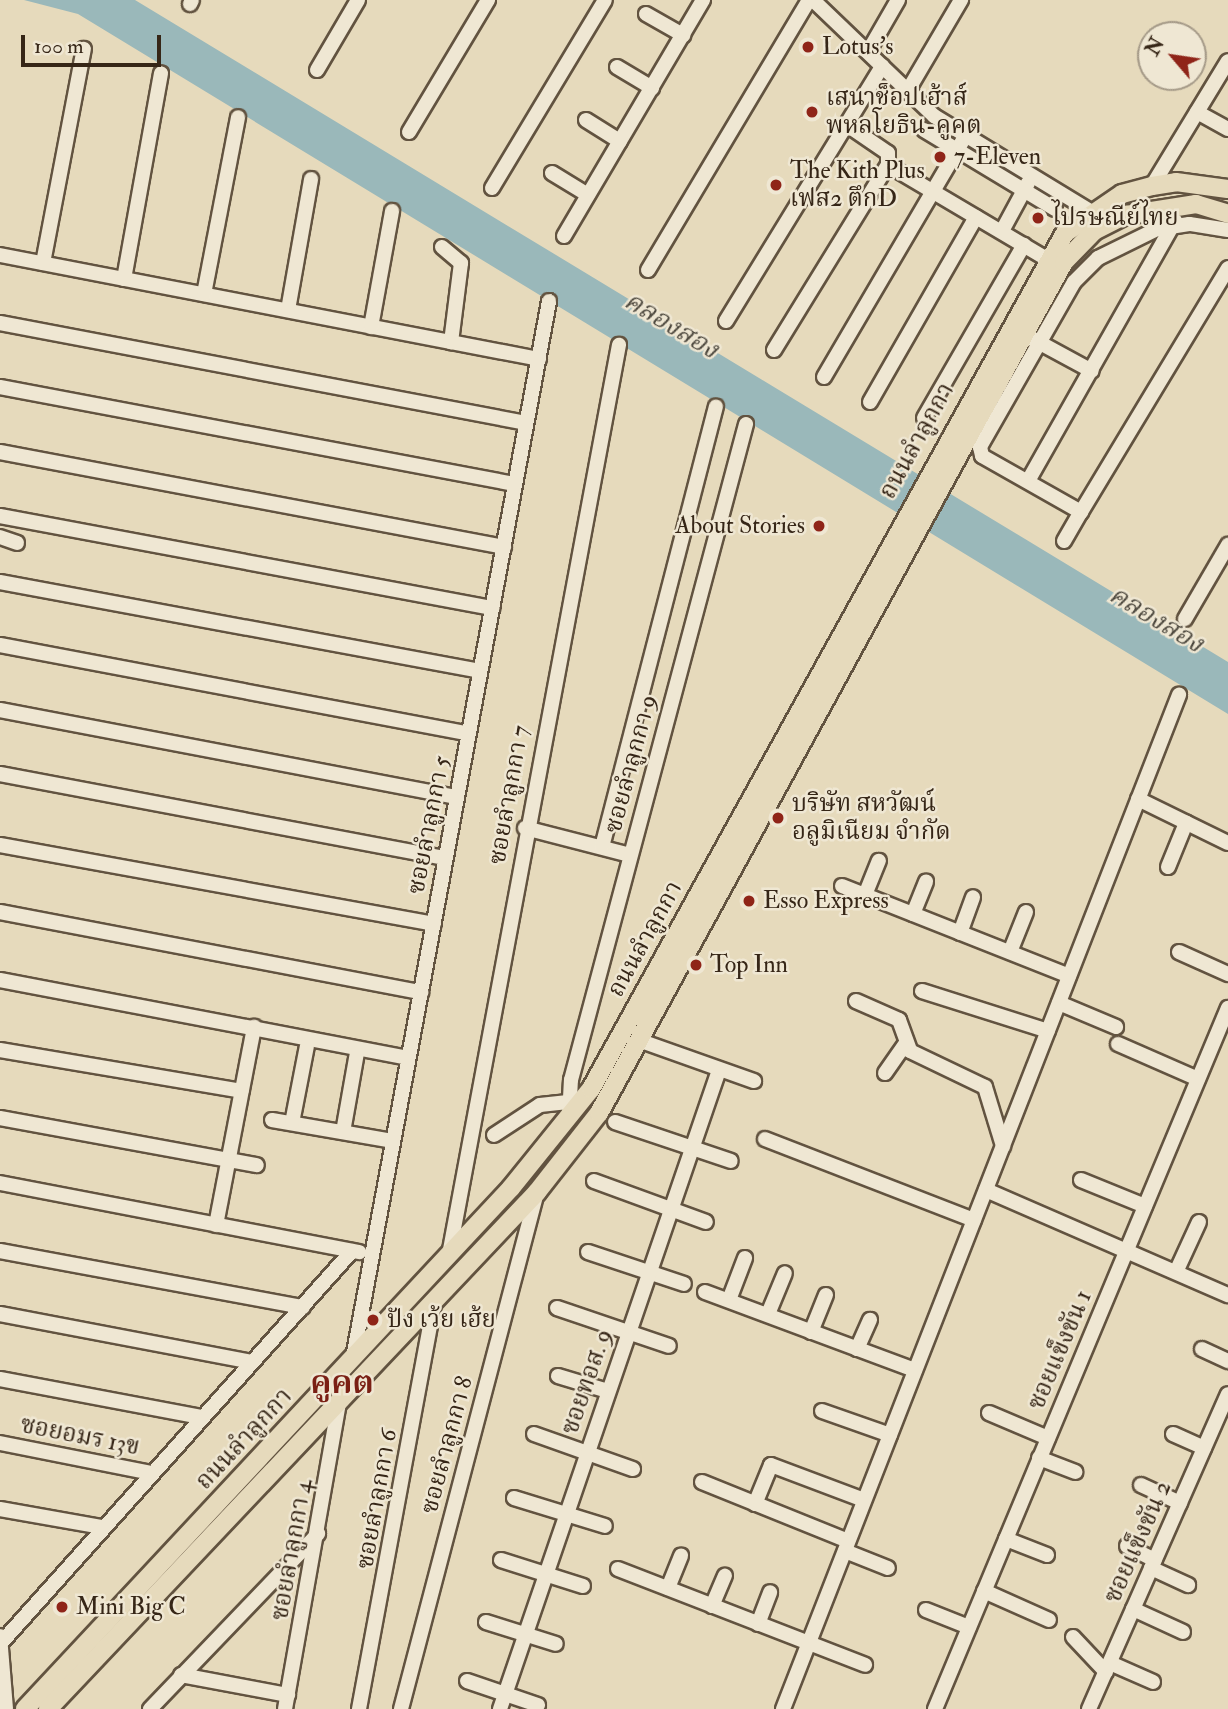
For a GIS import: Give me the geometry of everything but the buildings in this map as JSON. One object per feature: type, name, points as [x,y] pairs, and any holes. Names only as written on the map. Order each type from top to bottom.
[{"type":"main road","name":"ถนนลำลูกกา","points":[[25,1709],[449,1255],[569,1110],[660,964],[875,566],[1047,259],[1092,212],[1152,186],[1176,182],[1228,188]]},
{"type":"main road","name":"ถนนลำลูกกา","points":[[48,1709],[537,1192],[599,1113],[641,1041],[892,577],[972,434],[1032,338],[1064,262],[1094,231],[1172,205],[1228,214]]},
{"type":"main road","points":[[660,964],[677,971]]},
{"type":"street","points":[[317,70],[358,0]]},
{"type":"street","points":[[409,132],[488,0]]},
{"type":"street","points":[[492,188],[605,0]]},
{"type":"street","points":[[564,236],[704,0]]},
{"type":"street","points":[[648,270],[811,0],[868,52],[907,93],[966,135],[1092,212]]},
{"type":"street","points":[[868,52],[898,0]]},
{"type":"street","points":[[907,93],[961,0]]},
{"type":"street","points":[[646,14],[683,35]]},
{"type":"street","points":[[43,263],[84,49]]},
{"type":"street","points":[[1152,186],[1228,61]]},
{"type":"street","points":[[726,321],[882,66]]},
{"type":"street","points":[[617,67],[652,88]]},
{"type":"street","points":[[124,279],[162,73]]},
{"type":"street","points":[[1197,113],[1228,129]]},
{"type":"street","points":[[204,294],[238,117]]},
{"type":"street","points":[[586,120],[620,141]]},
{"type":"street","points":[[774,350],[888,165],[888,153],[847,125]]},
{"type":"street","points":[[924,130],[1055,209]]},
{"type":"street","points":[[824,377],[966,135]]},
{"type":"street","points":[[888,165],[1047,259]]},
{"type":"street","points":[[552,173],[588,195]]},
{"type":"street","points":[[1002,231],[1032,176]]},
{"type":"street","points":[[288,310],[311,179]]},
{"type":"street","points":[[1028,481],[1176,225],[1172,205]]},
{"type":"street","points":[[370,327],[392,211]]},
{"type":"street","points":[[870,402],[976,216]]},
{"type":"street","points":[[1081,512],[979,453],[1032,338],[1074,282],[1098,258],[1128,238],[1176,225],[1228,230]]},
{"type":"street","points":[[923,418],[1024,245]]},
{"type":"street","points":[[442,247],[461,263],[451,342]]},
{"type":"street","points":[[0,255],[538,359]]},
{"type":"street","points":[[1064,541],[1228,268]]},
{"type":"street","name":"ซอยลำลูกกา 5","points":[[353,1358],[550,301]]},
{"type":"street","points":[[0,323],[526,422]]},
{"type":"street","points":[[1032,338],[1092,371]]},
{"type":"street","name":"ซอยลำลูกกา 7","points":[[449,1255],[525,828],[619,345]]},
{"type":"street","points":[[0,387],[515,484]]},
{"type":"street","points":[[601,847],[716,406]]},
{"type":"street","name":"ซอยลำลูกกา 9","points":[[569,1110],[630,855],[746,424]]},
{"type":"street","points":[[0,452],[504,547]]},
{"type":"street","points":[[0,516],[492,608]]},
{"type":"street","points":[[0,537],[17,543]]},
{"type":"street","points":[[1185,619],[1228,545]]},
{"type":"street","points":[[0,582],[480,671]]},
{"type":"street","points":[[0,645],[469,734]]},
{"type":"street","points":[[783,1709],[1179,695]]},
{"type":"street","points":[[0,710],[457,797]]},
{"type":"street","points":[[0,774],[445,858]]},
{"type":"street","points":[[1138,799],[1228,843]]},
{"type":"street","points":[[1168,867],[1186,823]]},
{"type":"street","points":[[525,828],[630,855]]},
{"type":"street","points":[[0,845],[434,924]]},
{"type":"street","points":[[865,895],[879,861]]},
{"type":"street","points":[[913,914],[926,881]]},
{"type":"street","points":[[842,886],[1069,976]]},
{"type":"street","points":[[960,933],[974,897]]},
{"type":"street","points":[[0,912],[421,992]]},
{"type":"street","points":[[1010,952],[1026,912]]},
{"type":"street","points":[[1178,952],[1228,974]]},
{"type":"street","points":[[0,980],[408,1058]]},
{"type":"street","points":[[922,990],[1048,1031]]},
{"type":"street","points":[[856,1001],[899,1020],[905,1044],[985,1087],[1003,1146]]},
{"type":"street","points":[[1059,1003],[1116,1027]]},
{"type":"street","name":"ซอยแข็งขัน 1","points":[[934,1709],[1198,1080],[1221,1043],[1228,1008]]},
{"type":"street","points":[[216,1225],[254,1027]]},
{"type":"street","points":[[641,1041],[754,1081]]},
{"type":"street","points":[[885,1073],[905,1044]]},
{"type":"street","points":[[1118,1044],[1198,1080]]},
{"type":"street","points":[[292,1123],[307,1046]]},
{"type":"street","points":[[0,1050],[242,1091]]},
{"type":"street","points":[[343,1132],[357,1054]]},
{"type":"street","name":"ซอยทอส. 9","points":[[500,1709],[719,1070]]},
{"type":"street","points":[[494,1135],[540,1105],[569,1110]]},
{"type":"street","points":[[0,1118],[257,1165]]},
{"type":"street","points":[[272,1120],[392,1141]]},
{"type":"street","points":[[615,1122],[731,1161]]},
{"type":"street","points":[[765,1139],[974,1220]]},
{"type":"street","points":[[1081,1180],[1145,1206]]},
{"type":"street","points":[[594,1181],[706,1223]]},
{"type":"street","points":[[0,1183],[371,1255]]},
{"type":"street","points":[[986,1190],[1228,1295]]},
{"type":"street","name":"ซอยลำลูกกา 8","points":[[401,1709],[537,1192]]},
{"type":"street","points":[[1176,1272],[1199,1222]]},
{"type":"street","points":[[0,1251],[303,1307]]},
{"type":"street","points":[[1,1643],[102,1527],[352,1251]]},
{"type":"street","points":[[588,1252],[684,1283]]},
{"type":"street","points":[[729,1300],[745,1258]]},
{"type":"street","points":[[768,1314],[785,1273]]},
{"type":"street","points":[[705,1292],[915,1370]]},
{"type":"street","points":[[811,1332],[826,1295]]},
{"type":"street","name":"ซอยลำลูกกา 6","points":[[359,1709],[436,1296]]},
{"type":"street","points":[[557,1308],[669,1346]]},
{"type":"street","points":[[0,1314],[251,1362]]},
{"type":"street","points":[[857,1349],[870,1320]]},
{"type":"street","points":[[1202,1349],[1228,1361]]},
{"type":"street","points":[[558,1376],[608,1391]]},
{"type":"street","points":[[0,1379],[202,1417]]},
{"type":"street","name":"ซอยแข็งขัน 2","points":[[1089,1709],[1228,1394]]},
{"type":"street","name":"ซอยลำลูกกา 4","points":[[287,1702],[340,1398]]},
{"type":"street","points":[[822,1411],[890,1435]]},
{"type":"street","points":[[989,1413],[1048,1438]]},
{"type":"street","points":[[534,1434],[633,1469]]},
{"type":"street","points":[[1173,1434],[1204,1448]]},
{"type":"street","name":"ซอยอมร 13ข","points":[[0,1444],[152,1473]]},
{"type":"street","points":[[1040,1458],[1075,1472]]},
{"type":"street","points":[[755,1504],[771,1465],[864,1500]]},
{"type":"street","points":[[702,1482],[846,1546],[888,1568]]},
{"type":"street","points":[[1141,1485],[1180,1503]]},
{"type":"street","points":[[514,1498],[606,1526]]},
{"type":"street","points":[[0,1509],[102,1527]]},
{"type":"street","points":[[150,1709],[318,1534]]},
{"type":"street","points":[[1006,1538],[1047,1555]]},
{"type":"street","points":[[1127,1546],[1188,1585]]},
{"type":"street","points":[[668,1588],[681,1556]]},
{"type":"street","points":[[501,1560],[583,1586]]},
{"type":"street","points":[[618,1569],[865,1665]]},
{"type":"street","points":[[712,1606],[725,1576]]},
{"type":"street","points":[[984,1591],[1049,1620]]},
{"type":"street","points":[[758,1624],[770,1592]]},
{"type":"street","points":[[1133,1609],[1183,1632]]},
{"type":"street","points":[[926,1610],[969,1628]]},
{"type":"street","points":[[486,1622],[556,1644]]},
{"type":"street","points":[[0,1636],[6,1709]]},
{"type":"street","points":[[1073,1637],[1108,1668],[1153,1682]]},
{"type":"street","points":[[181,1675],[287,1702]]},
{"type":"street","points":[[467,1681],[538,1706]]},
{"type":"water","name":"คลองสอง","points":[[24,0],[135,0],[1228,662],[1228,714],[78,14]]},
{"type":"place","name":"Lotus's","points":[[808,47]]},
{"type":"place","name":"เสนาช็อปเฮ้าส์ พหลโยธิน-คูคต","points":[[812,112]]},
{"type":"place","name":"7-Eleven","points":[[940,157]]},
{"type":"place","name":"The Kith Plus เฟส2 ตึกD","points":[[776,185]]},
{"type":"place","name":"ไปรษณีย์ไทย","points":[[1038,218]]},
{"type":"place","name":"About Stories","points":[[819,526]]},
{"type":"place","name":"บริษัท สหวัฒน์ อลูมิเนียม จำกัด","points":[[778,818]]},
{"type":"place","name":"Esso Express","points":[[749,901]]},
{"type":"place","name":"Top Inn","points":[[696,965]]},
{"type":"place","name":"ปัง เว้ย เฮ้ย","points":[[373,1320]]},
{"type":"place","name":"Mini Big C","points":[[62,1607]]},
{"type":"district","name":"คูคต","points":[[342,1383]]}]
